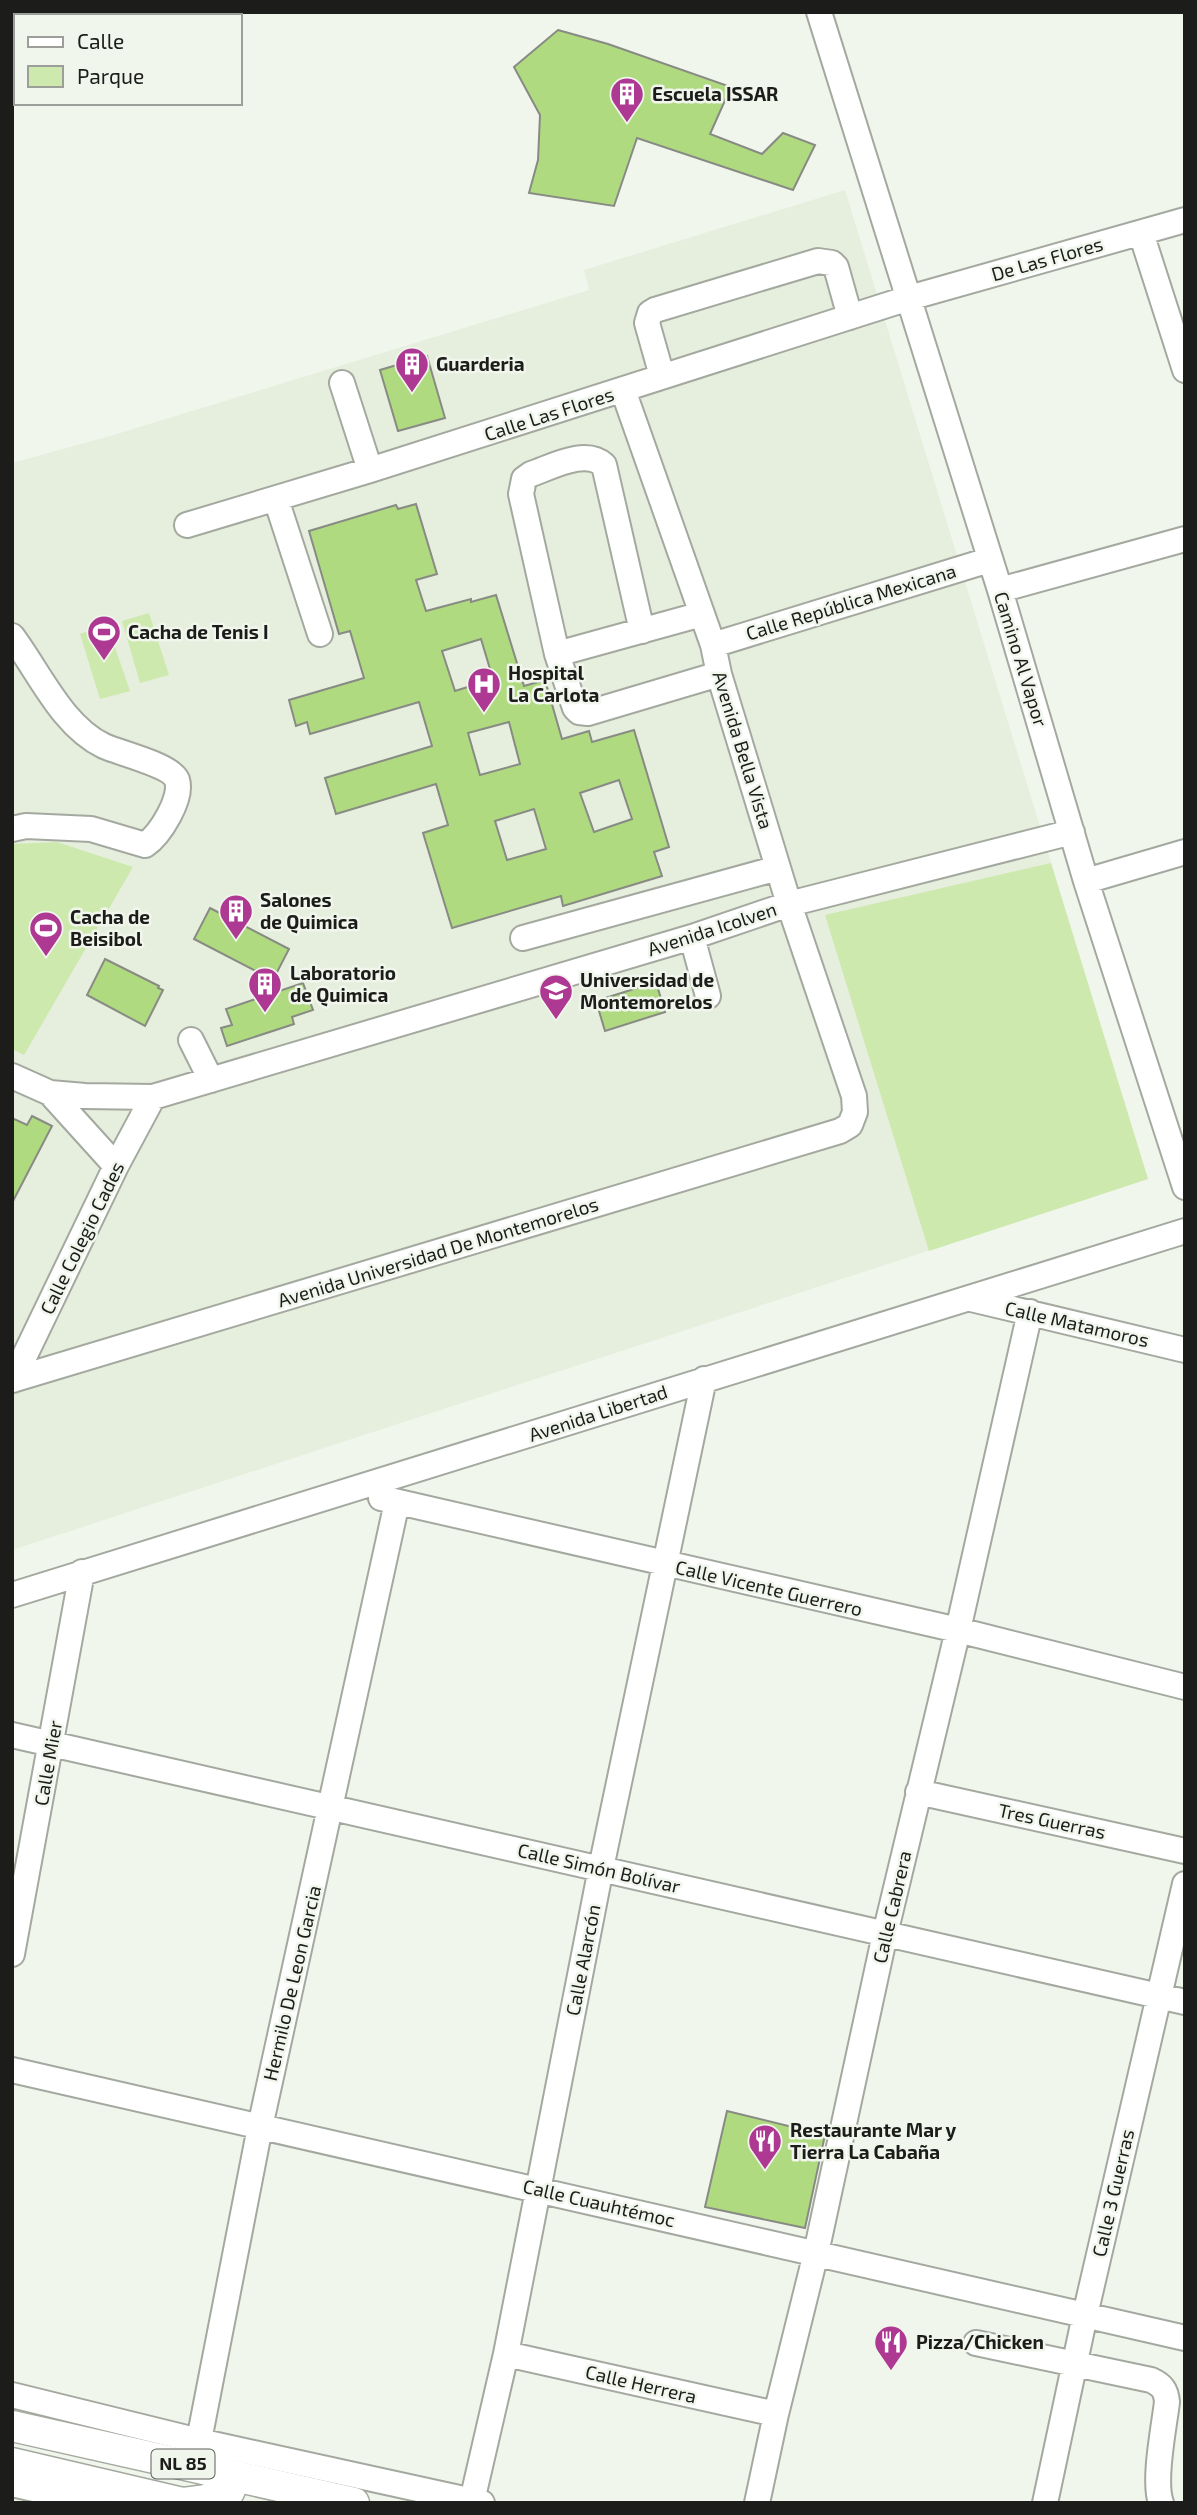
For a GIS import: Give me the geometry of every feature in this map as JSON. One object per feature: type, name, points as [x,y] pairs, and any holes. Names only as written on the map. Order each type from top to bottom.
[{"type":"main road","name":"NL 85","points":[[12,2426],[56,2436],[197,2454],[236,2476],[354,2503]]},
{"type":"main road","points":[[12,2435],[56,2436]]},
{"type":"main road","name":"NL 85","points":[[12,2463],[112,2498],[182,2503]]},
{"type":"main road","points":[[182,2503],[205,2500],[229,2491],[236,2476]]},
{"type":"street","name":"Camino Al Vapor","points":[[819,12],[1000,590],[1086,881],[1185,1187]]},
{"type":"street","name":"De Las Flores","points":[[909,298],[1185,220]]},
{"type":"street","points":[[1141,233],[1185,370]]},
{"type":"street","points":[[662,376],[647,323],[654,310],[825,261],[836,267],[850,317]]},
{"type":"street","name":"Calle Las Flores","points":[[187,525],[370,470],[909,298]]},
{"type":"street","points":[[342,383],[370,470]]},
{"type":"street","name":"Avenida Bella Vista","points":[[623,390],[713,645],[719,674],[789,904],[854,1096],[855,1112]]},
{"type":"street","points":[[642,631],[604,465],[597,459],[584,457],[531,474],[524,479],[521,494],[557,654],[575,708],[583,713],[719,674]]},
{"type":"street","points":[[276,499],[320,634]]},
{"type":"street","points":[[1000,590],[1185,538]]},
{"type":"street","name":"Calle República Mexicana","points":[[713,645],[989,560]]},
{"type":"street","points":[[557,654],[702,614]]},
{"type":"street","points":[[12,636],[67,717],[83,733],[104,746],[162,768],[174,775],[177,781],[177,793],[170,815],[157,835],[145,845],[91,829],[26,826],[12,829]]},
{"type":"street","name":"Avenida Icolven","points":[[50,1093],[153,1097],[692,937],[789,904],[1072,832]]},
{"type":"street","points":[[1086,881],[1185,852]]},
{"type":"street","points":[[523,938],[778,868]]},
{"type":"street","points":[[692,937],[708,996]]},
{"type":"street","points":[[191,1040],[211,1080]]},
{"type":"street","points":[[12,1076],[50,1093],[116,1166]]},
{"type":"street","name":"Calle Colegio Cades","points":[[12,1380],[22,1340],[153,1097]]},
{"type":"street","name":"Avenida Universidad De Montemorelos","points":[[12,1380],[840,1131],[850,1125],[855,1112]]},
{"type":"street","name":"Avenida Libertad","points":[[12,1595],[1185,1231]]},
{"type":"street","name":"Calle Matamoros","points":[[969,1298],[1185,1350]]},
{"type":"street","name":"Calle Cabrera","points":[[757,2503],[816,2253],[885,1934],[1030,1312]]},
{"type":"street","name":"Calle Alarcón","points":[[477,2502],[601,1868],[704,1379]]},
{"type":"street","name":"Calle Vicente Guerrero","points":[[354,1491],[666,1565],[958,1630],[1185,1687]]},
{"type":"street","name":"Hermilo De Leon Garcia","points":[[197,2454],[260,2127],[397,1502]]},
{"type":"street","name":"Calle Mier","points":[[12,1954],[82,1572]]},
{"type":"street","name":"Calle Simón Bolívar","points":[[12,1735],[1185,2002]]},
{"type":"street","name":"Tres Guerras","points":[[919,1792],[1185,1851]]},
{"type":"street","name":"Calle 3 Guerras","points":[[1045,2503],[1085,2315],[1185,1884]]},
{"type":"street","name":"Calle Cuauhtémoc","points":[[12,2070],[1185,2338]]},
{"type":"street","points":[[976,2343],[1151,2380],[1161,2385],[1166,2392],[1167,2402],[1158,2480],[1161,2503]]},
{"type":"street","name":"Calle Herrera","points":[[506,2354],[776,2414]]},
{"type":"street","points":[[12,2395],[197,2454],[477,2502]]},
{"type":"street","points":[[12,2484],[112,2498]]},
{"type":"shaded area","name":"Universidad de Montemorelos","points":[[845,190],[1148,1179],[12,1550],[12,463],[110,436],[589,290],[584,270]]},
{"type":"green space","points":[[149,613],[169,675],[140,683],[122,621]]},
{"type":"green space","name":"Cacha de Tenis I","points":[[107,624],[130,691],[100,699],[80,634]]},
{"type":"green space","name":"Cacha de Beisibol","points":[[57,842],[133,867],[24,1055],[12,1049],[12,844]]},
{"type":"green space","points":[[1051,863],[1148,1179],[929,1251],[825,915]]},
{"type":"building","name":"Escuela ISSAR","points":[[558,30],[608,44],[731,87],[710,134],[762,154],[783,133],[815,145],[793,190],[637,138],[614,206],[529,193],[538,160],[540,115],[514,67]]},
{"type":"building","name":"Guarderia","points":[[427,356],[445,418],[398,431],[380,370]]},
{"type":"building","name":"Hospital La Carlota","points":[[416,504],[437,574],[416,580],[426,611],[496,595],[524,686],[545,680],[562,739],[589,731],[592,742],[634,730],[669,847],[654,852],[662,876],[563,906],[561,896],[452,928],[423,833],[448,825],[436,784],[336,814],[325,778],[432,746],[419,702],[310,734],[307,722],[296,726],[289,700],[364,678],[350,631],[339,634],[309,531],[396,505],[398,509]],"holes":[[[481,639],[493,679],[455,691],[442,651]],[[509,722],[520,764],[480,775],[468,733]],[[619,780],[632,819],[594,832],[580,793]],[[534,809],[546,849],[507,860],[495,821]]]},
{"type":"building","name":"Salones de Quimica","points":[[210,908],[289,949],[273,980],[194,939]]},
{"type":"building","points":[[105,959],[163,990],[145,1026],[87,995]]},
{"type":"building","points":[[656,982],[665,1012],[605,1031],[596,1001]]},
{"type":"building","name":"Laboratorio de Quimica","points":[[303,983],[313,1010],[292,1017],[294,1024],[227,1046],[221,1028],[232,1025],[226,1009]]},
{"type":"building","points":[[32,1116],[52,1126],[12,1203],[12,1118],[27,1125]]},
{"type":"building","name":"Restaurante Mar y Tierra La Cabaña","points":[[727,2111],[825,2135],[805,2228],[705,2207]]},
{"type":"place","name":"Escuela ISSAR","points":[[627,124]]},
{"type":"place","name":"Guarderia","points":[[412,394]]},
{"type":"place","name":"Cacha de Tenis I","points":[[104,662]]},
{"type":"place","name":"Hospital La Carlota","points":[[484,714]]},
{"type":"place","name":"Salones de Quimica","points":[[236,941]]},
{"type":"place","name":"Cacha de Beisibol","points":[[46,958]]},
{"type":"place","name":"Laboratorio de Quimica","points":[[265,1014]]},
{"type":"place","name":"Universidad de Montemorelos","points":[[556,1021]]},
{"type":"place","name":"Restaurante Mar y Tierra La Cabaña","points":[[765,2171]]},
{"type":"place","name":"Pizza/Chicken","points":[[891,2372]]}]
